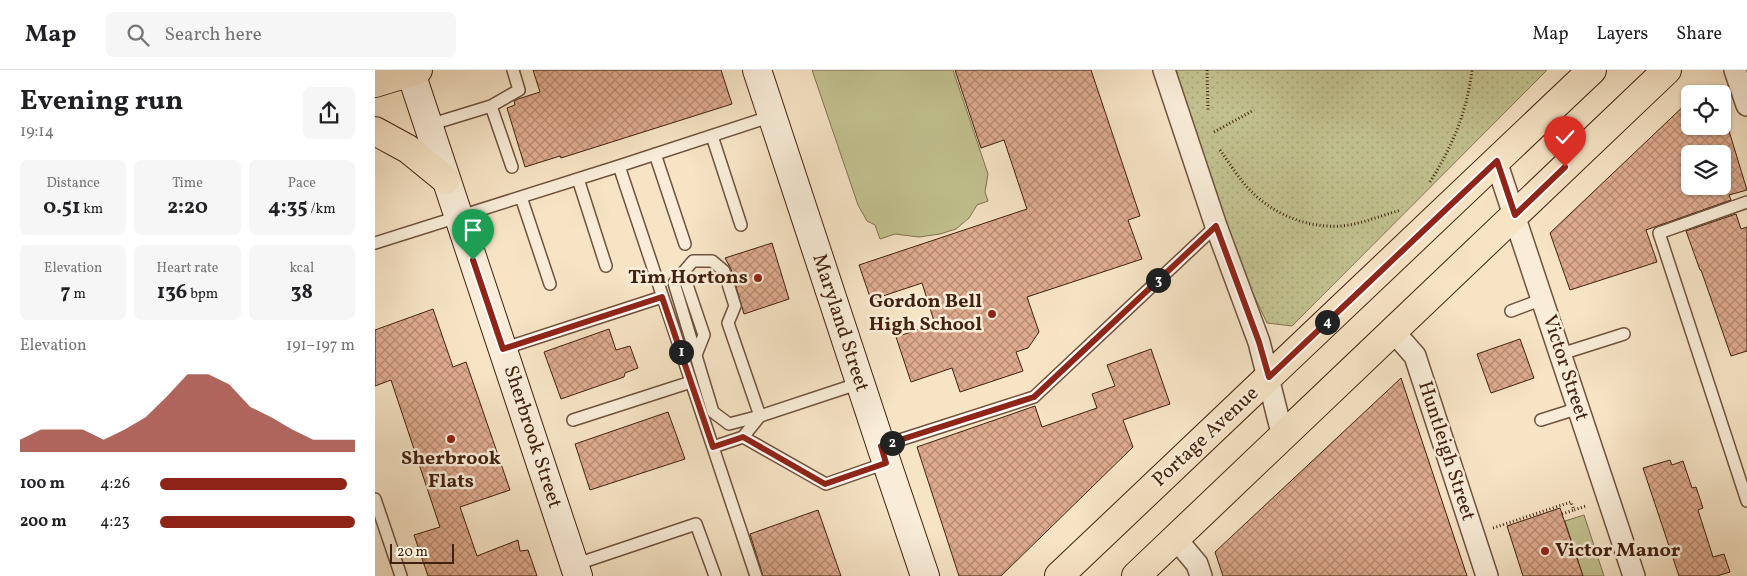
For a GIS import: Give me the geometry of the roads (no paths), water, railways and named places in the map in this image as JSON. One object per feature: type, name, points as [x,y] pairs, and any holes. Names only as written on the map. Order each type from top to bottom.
[{"type":"main road","name":"Maryland Street","points":[[757,70],[883,455],[925,576]]},
{"type":"main road","name":"Portage Avenue","points":[[1059,576],[1591,70]]},
{"type":"main road","points":[[1136,576],[1667,70]]},
{"type":"main road","points":[[375,84],[413,71]]},
{"type":"main road","name":"Sherbrook Street","points":[[413,71],[429,125],[576,570]]},
{"type":"main road","points":[[375,131],[408,149],[447,180]]},
{"type":"street","points":[[1164,70],[1216,226],[1259,342],[1283,437]]},
{"type":"street","points":[[1735,70],[1747,105]]},
{"type":"street","name":"Victor Street","points":[[1497,161],[1635,576]]},
{"type":"street","name":"Huntleigh Street","points":[[1393,332],[1415,356],[1487,576]]},
{"type":"street","points":[[1175,539],[1197,564],[1201,576]]},
{"type":"lane","points":[[429,125],[491,106],[519,90],[513,70]]},
{"type":"lane","points":[[491,106],[512,167]]},
{"type":"lane","points":[[375,243],[772,116]]},
{"type":"lane","points":[[712,136],[741,226]]},
{"type":"lane","points":[[655,154],[685,244]]},
{"type":"lane","points":[[619,166],[756,576]]},
{"type":"lane","points":[[578,179],[606,266]]},
{"type":"lane","points":[[521,197],[550,284]]},
{"type":"lane","points":[[1747,202],[1659,233],[1747,501]]},
{"type":"lane","points":[[743,437],[825,484],[883,455],[1034,397],[1216,226]]},
{"type":"lane","points":[[760,416],[728,323],[735,306],[724,272],[712,261],[693,262],[674,283],[713,412],[729,424],[760,416],[860,383]]},
{"type":"lane","points":[[503,349],[662,297]]},
{"type":"lane","points":[[1511,311],[1543,300]]},
{"type":"lane","points":[[1561,354],[1624,334]]},
{"type":"lane","points":[[573,420],[691,382]]},
{"type":"lane","points":[[1541,420],[1579,408]]},
{"type":"lane","points":[[713,447],[743,437],[760,416]]},
{"type":"lane","points":[[375,499],[401,576]]},
{"type":"lane","points":[[576,570],[696,524],[715,576]]},
{"type":"place","name":"Tim Hortons","points":[[758,278]]},
{"type":"place","name":"Gordon Bell High School","points":[[992,314]]},
{"type":"place","name":"Sherbrook Flats","points":[[451,439]]},
{"type":"place","name":"Victor Manor","points":[[1545,551]]}]
